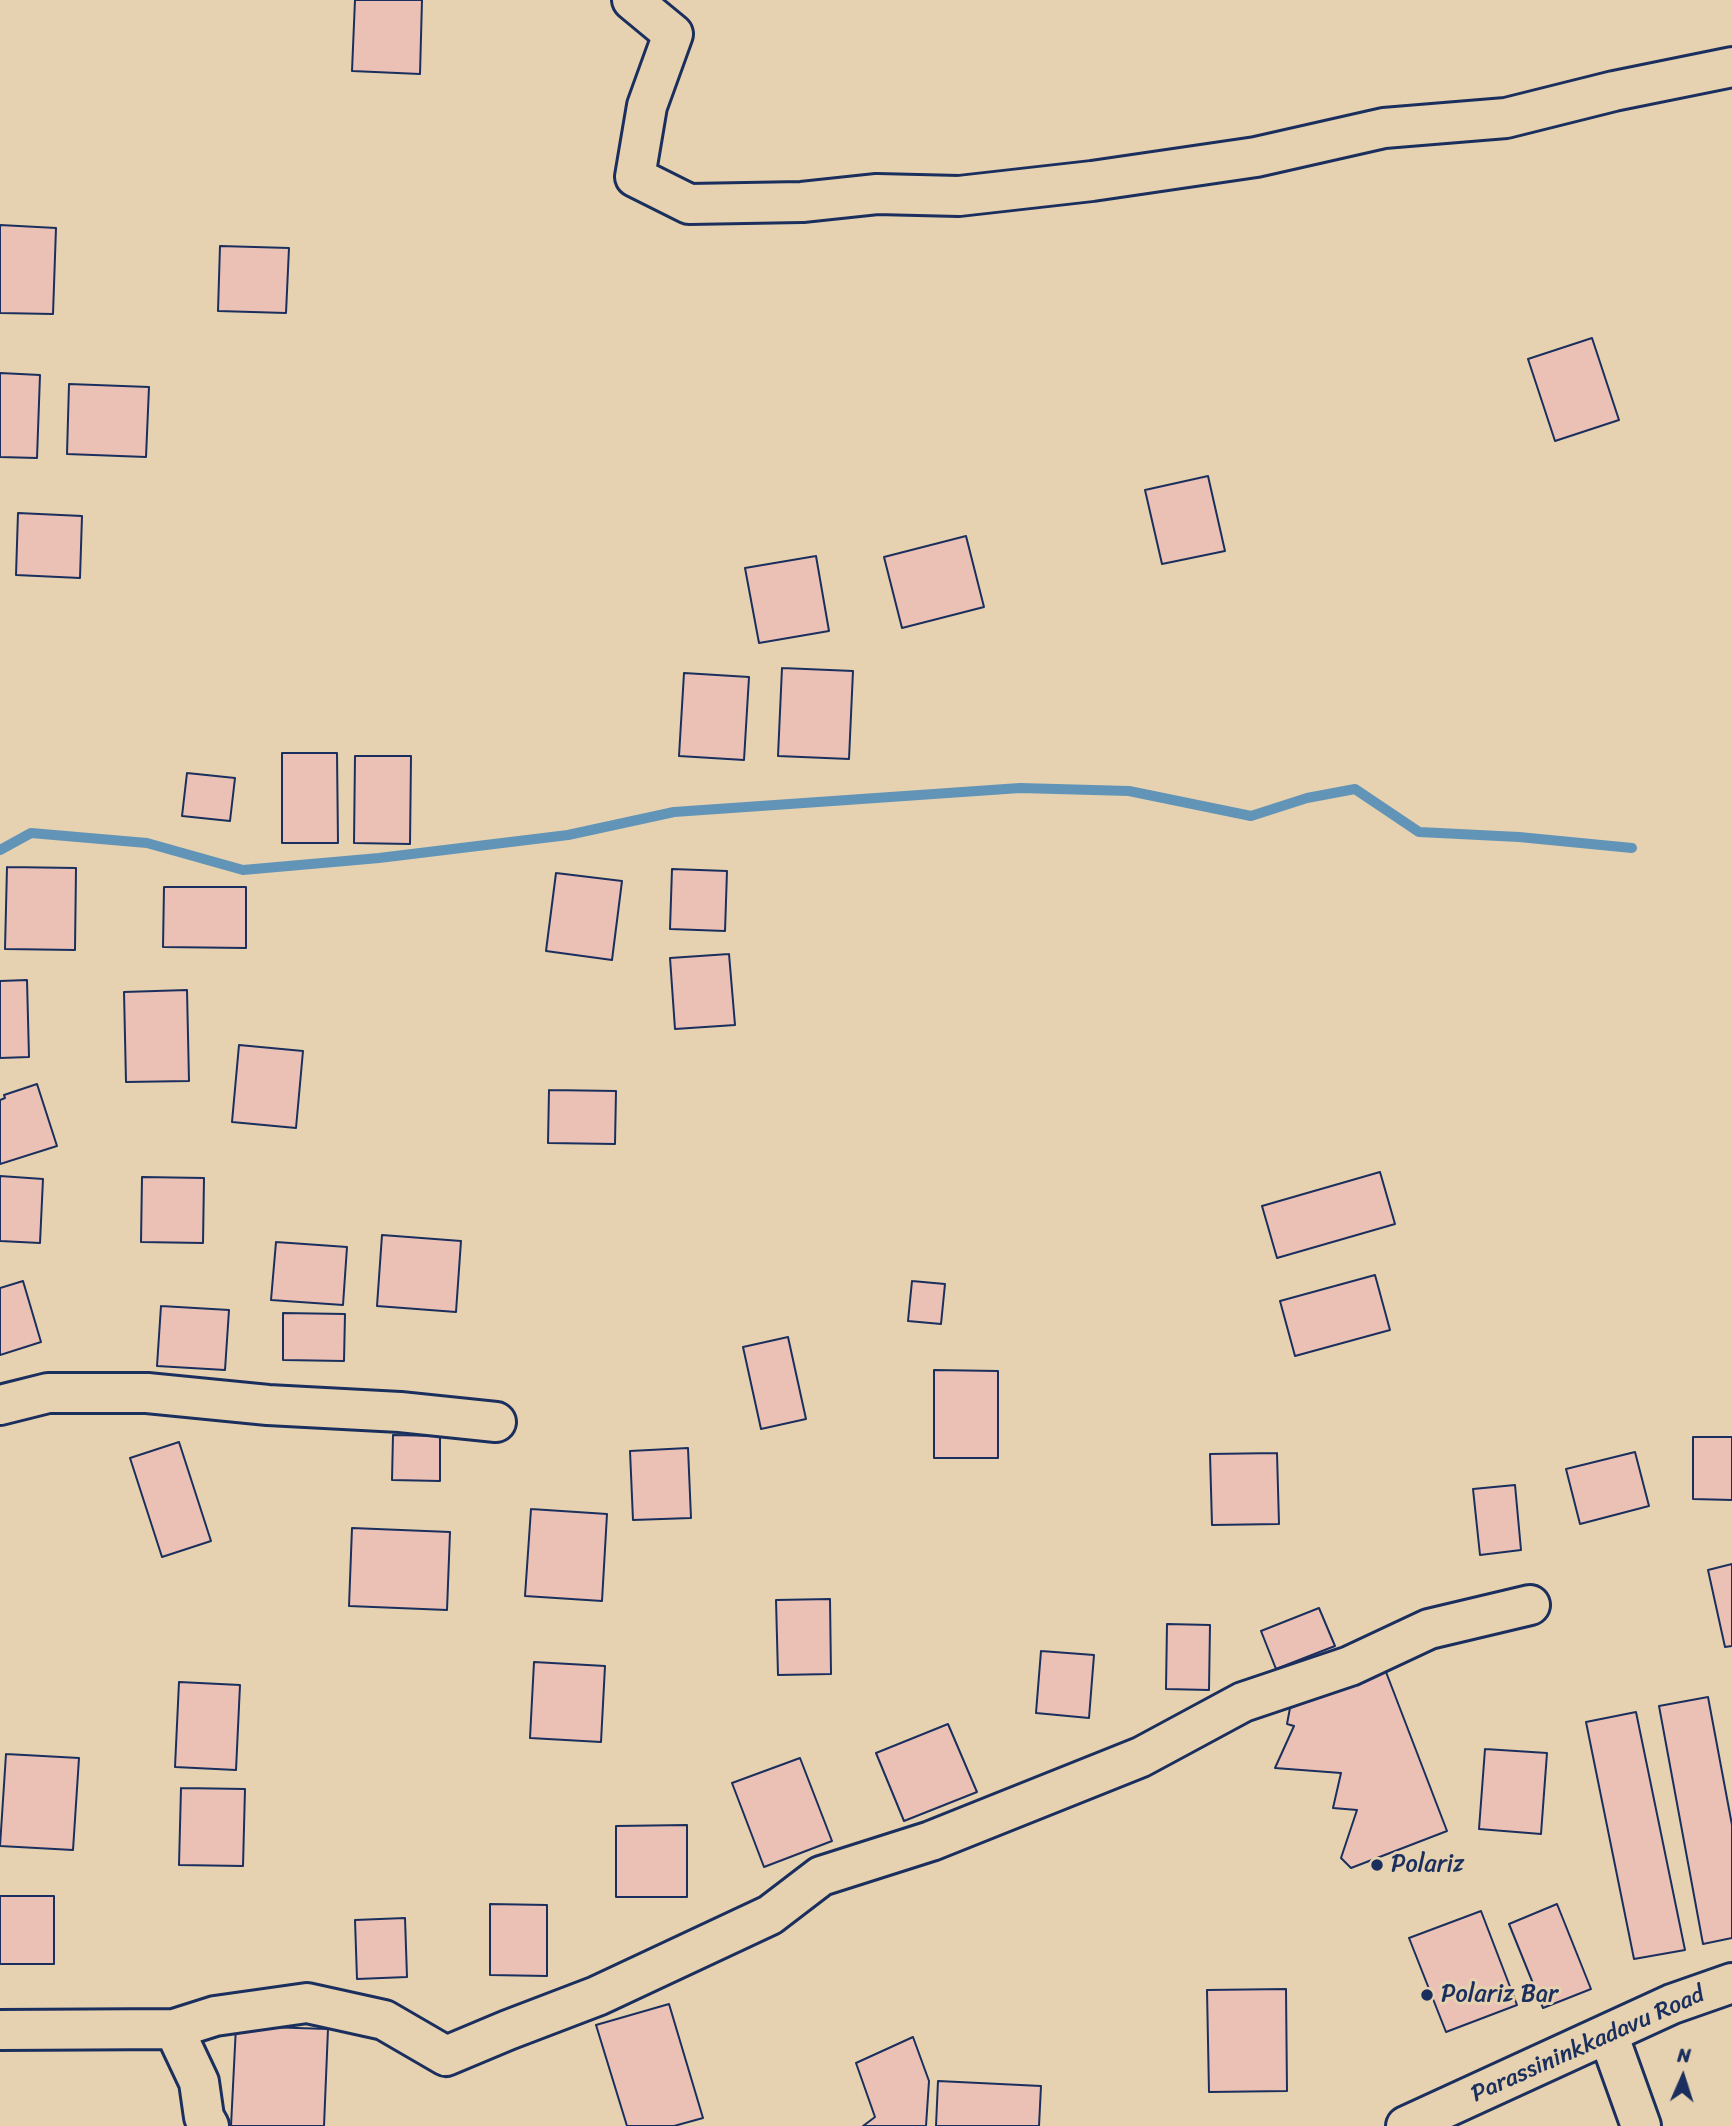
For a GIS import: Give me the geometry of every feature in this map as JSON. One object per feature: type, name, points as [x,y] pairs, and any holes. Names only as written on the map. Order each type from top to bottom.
[{"type":"street","points":[[632,0],[673,34],[647,106],[635,177],[689,204],[802,202],[877,194],[959,196],[1091,181],[1256,157],[1384,128],[1506,118],[1614,91],[1732,67]]},
{"type":"street","points":[[0,1405],[48,1393],[147,1393],[496,1422]]},
{"type":"street","points":[[0,2030],[174,2029],[215,2016],[307,2003],[384,2020],[446,2056],[597,1996],[770,1915],[821,1877],[931,1841],[1141,1757],[1243,1702],[1350,1666],[1429,1629],[1530,1605]]},
{"type":"street","name":"Parassininkkadavu Road","points":[[1406,2126],[1672,2004],[1732,1983]]},
{"type":"street","points":[[174,2029],[199,2082],[204,2118],[209,2126]]},
{"type":"street","points":[[1608,2034],[1641,2126]]},
{"type":"building","points":[[355,0],[422,0],[420,74],[352,71]]},
{"type":"building","points":[[0,225],[56,228],[53,314],[0,313]]},
{"type":"building","points":[[220,246],[289,248],[286,313],[218,311]]},
{"type":"building","points":[[1592,338],[1619,420],[1555,441],[1528,359]]},
{"type":"building","points":[[0,373],[40,375],[37,458],[0,457]]},
{"type":"building","points":[[69,384],[149,387],[146,457],[67,454]]},
{"type":"building","points":[[1208,476],[1225,551],[1162,564],[1145,490]]},
{"type":"building","points":[[18,513],[82,516],[80,578],[16,575]]},
{"type":"building","points":[[966,536],[984,607],[902,628],[884,557]]},
{"type":"building","points":[[816,556],[829,631],[759,643],[745,568]]},
{"type":"building","points":[[782,668],[853,671],[849,759],[778,756]]},
{"type":"building","points":[[684,673],[749,677],[744,760],[679,756]]},
{"type":"building","points":[[282,753],[337,753],[338,843],[282,843]]},
{"type":"building","points":[[355,756],[411,756],[410,844],[354,843]]},
{"type":"building","points":[[187,773],[235,778],[230,821],[182,816]]},
{"type":"building","points":[[7,867],[76,868],[75,950],[5,949]]},
{"type":"building","points":[[672,869],[727,871],[725,931],[670,929]]},
{"type":"building","points":[[556,873],[622,881],[612,960],[546,951]]},
{"type":"building","points":[[164,887],[246,887],[246,948],[163,947]]},
{"type":"building","points":[[729,954],[735,1025],[675,1029],[670,958]]},
{"type":"building","points":[[27,980],[29,1057],[0,1058],[0,981]]},
{"type":"building","points":[[187,990],[189,1081],[126,1082],[124,992]]},
{"type":"building","points":[[239,1045],[303,1051],[296,1128],[232,1122]]},
{"type":"building","points":[[37,1084],[57,1146],[0,1164],[0,1100],[5,1098],[4,1095]]},
{"type":"building","points":[[549,1090],[616,1091],[615,1144],[548,1143]]},
{"type":"building","points":[[1380,1172],[1395,1224],[1277,1258],[1262,1206]]},
{"type":"building","points":[[0,1176],[43,1179],[40,1243],[0,1241]]},
{"type":"building","points":[[142,1177],[204,1178],[203,1243],[141,1242]]},
{"type":"building","points":[[382,1235],[461,1241],[456,1312],[377,1306]]},
{"type":"building","points":[[276,1242],[347,1247],[343,1305],[271,1300]]},
{"type":"building","points":[[1375,1275],[1390,1330],[1295,1356],[1280,1301]]},
{"type":"building","points":[[23,1281],[41,1342],[0,1355],[0,1288]]},
{"type":"building","points":[[912,1281],[945,1284],[941,1324],[908,1321]]},
{"type":"building","points":[[161,1306],[229,1310],[225,1370],[157,1366]]},
{"type":"building","points":[[283,1313],[345,1314],[344,1361],[283,1360]]},
{"type":"building","points":[[788,1337],[806,1419],[761,1429],[743,1347]]},
{"type":"building","points":[[934,1370],[998,1371],[998,1458],[934,1458]]},
{"type":"building","points":[[393,1435],[440,1436],[440,1481],[392,1480]]},
{"type":"building","points":[[1693,1437],[1732,1437],[1732,1500],[1693,1499]]},
{"type":"building","points":[[179,1442],[211,1541],[162,1557],[130,1458]]},
{"type":"building","points":[[688,1448],[691,1518],[633,1520],[630,1451]]},
{"type":"building","points":[[1635,1452],[1649,1506],[1580,1524],[1566,1469]]},
{"type":"building","points":[[1277,1453],[1279,1524],[1212,1525],[1210,1454]]},
{"type":"building","points":[[1515,1485],[1521,1550],[1480,1555],[1473,1489]]},
{"type":"building","points":[[531,1509],[607,1514],[602,1601],[525,1596]]},
{"type":"building","points":[[352,1528],[450,1532],[447,1610],[349,1606]]},
{"type":"building","points":[[1732,1564],[1732,1646],[1725,1647],[1708,1570]]},
{"type":"building","points":[[830,1599],[831,1674],[778,1675],[776,1600]]},
{"type":"building","points":[[1319,1608],[1335,1646],[1276,1669],[1261,1631]]},
{"type":"building","points":[[1167,1624],[1210,1625],[1209,1690],[1166,1689]]},
{"type":"building","points":[[1041,1651],[1094,1655],[1089,1718],[1036,1713]]},
{"type":"building","points":[[534,1662],[605,1666],[601,1742],[530,1738]]},
{"type":"building","points":[[1386,1672],[1447,1831],[1351,1868],[1341,1858],[1357,1810],[1333,1808],[1341,1773],[1275,1768],[1294,1726],[1287,1724],[1290,1708]]},
{"type":"building","points":[[179,1682],[240,1685],[236,1770],[175,1767]]},
{"type":"building","points":[[1708,1697],[1732,1825],[1732,1938],[1703,1944],[1659,1706]]},
{"type":"building","points":[[1636,1712],[1685,1950],[1634,1959],[1586,1722]]},
{"type":"building","points":[[948,1724],[977,1792],[904,1821],[876,1753]]},
{"type":"building","points":[[1485,1749],[1547,1753],[1541,1834],[1479,1829]]},
{"type":"building","points":[[6,1754],[79,1758],[73,1850],[0,1846]]},
{"type":"building","points":[[800,1758],[832,1841],[764,1867],[732,1783]]},
{"type":"building","points":[[181,1788],[245,1789],[243,1866],[179,1865]]},
{"type":"building","points":[[687,1825],[687,1897],[616,1897],[616,1826]]},
{"type":"building","points":[[0,1896],[54,1896],[54,1964],[0,1964]]},
{"type":"building","points":[[490,1904],[547,1905],[547,1976],[490,1975]]},
{"type":"building","points":[[1557,1904],[1591,1989],[1543,2008],[1509,1924]]},
{"type":"building","points":[[1481,1911],[1517,2005],[1446,2032],[1409,1938]]},
{"type":"building","points":[[405,1918],[407,1977],[357,1979],[355,1920]]},
{"type":"building","points":[[1286,1989],[1287,2091],[1209,2092],[1207,1990]]},
{"type":"building","points":[[669,2004],[703,2118],[674,2126],[627,2126],[596,2025]]},
{"type":"building","points":[[236,2026],[328,2029],[324,2126],[231,2126]]},
{"type":"building","points":[[913,2037],[929,2081],[926,2126],[863,2126],[875,2117],[856,2063]]},
{"type":"building","points":[[938,2081],[1041,2086],[1039,2126],[936,2126]]},
{"type":"waterway","points":[[0,850],[31,833],[147,843],[243,870],[379,858],[568,835],[674,812],[1020,788],[1129,791],[1251,816],[1307,798],[1355,789],[1419,832],[1519,837],[1632,848]]},
{"type":"place","name":"Polariz","points":[[1377,1865]]},
{"type":"place","name":"Polariz Bar","points":[[1427,1995]]}]
